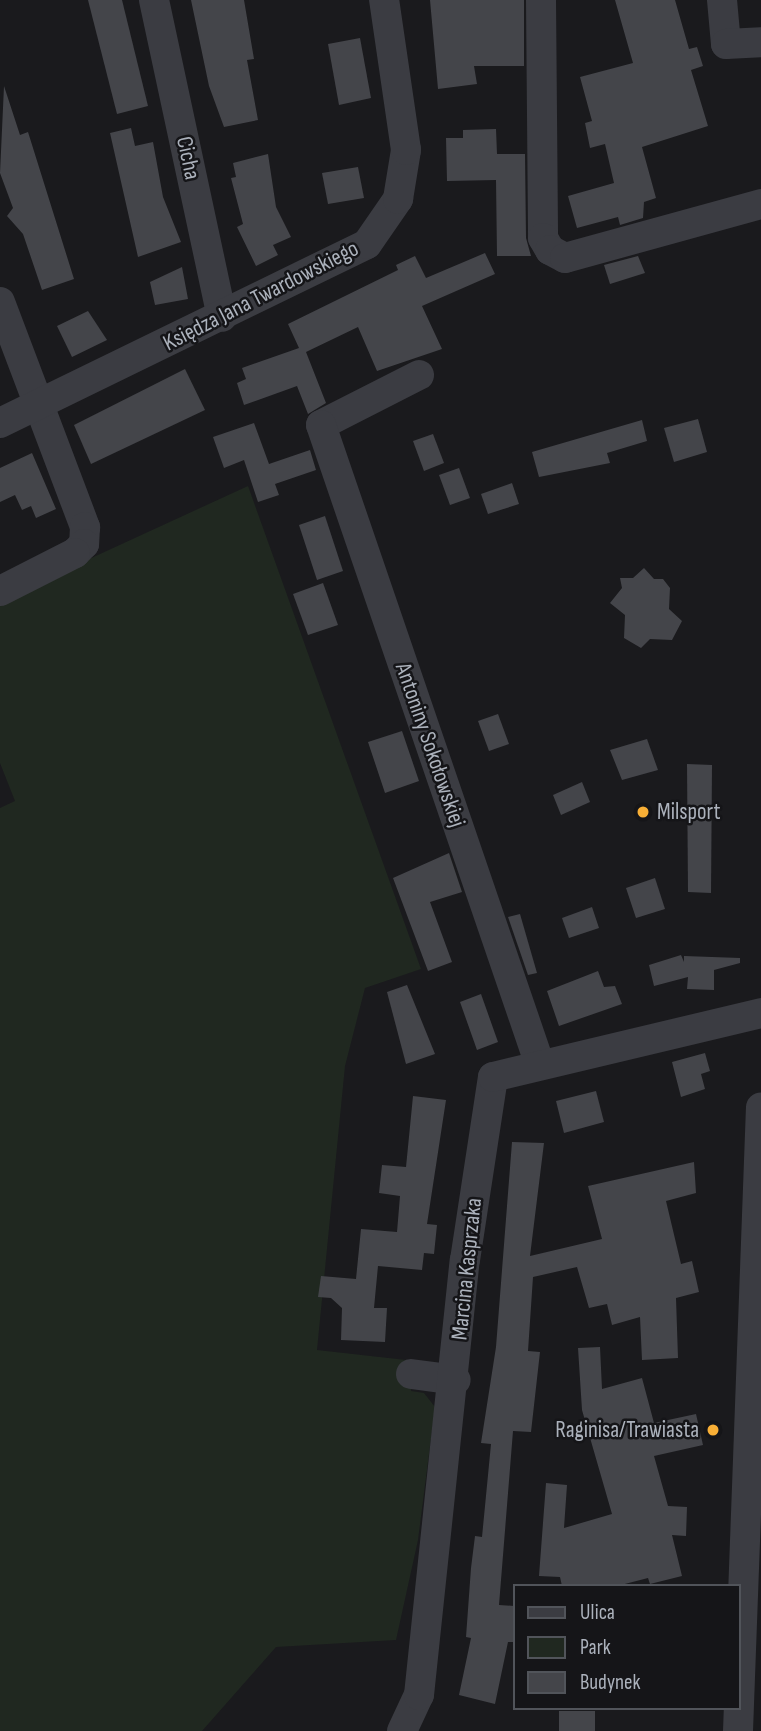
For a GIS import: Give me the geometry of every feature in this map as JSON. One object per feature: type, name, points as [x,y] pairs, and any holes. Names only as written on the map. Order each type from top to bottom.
[{"type":"street","name":"Cicha","points":[[154,0],[222,317]]},
{"type":"street","name":"Księdza Jana Twardowskiego","points":[[0,423],[367,244],[398,199],[407,150],[384,0]]},
{"type":"street","points":[[541,0],[543,238],[550,250],[565,258],[761,204]]},
{"type":"street","points":[[722,0],[726,44],[761,42]]},
{"type":"street","points":[[0,302],[37,407],[83,511],[84,544],[75,553],[0,591]]},
{"type":"street","name":"Antoniny Sokołowskiej","points":[[419,375],[321,425],[540,1065]]},
{"type":"street","name":"Marcina Kasprzaka","points":[[402,1731],[419,1695],[456,1380],[465,1259],[494,1077],[761,1013]]},
{"type":"street","points":[[740,1687],[759,1267],[761,1107]]},
{"type":"street","points":[[411,1374],[456,1380]]},
{"type":"street","points":[[738,1731],[739,1710]]},
{"type":"green space","points":[[248,486],[421,969],[365,988],[345,1066],[317,1350],[415,1361],[411,1391],[424,1393],[435,1407],[418,1540],[396,1640],[276,1647],[202,1731],[0,1731],[0,808],[15,801],[0,763],[0,600]]},
{"type":"building","points":[[88,0],[122,0],[148,106],[117,114]]},
{"type":"building","points":[[191,0],[244,0],[254,59],[247,60],[258,120],[224,127],[209,86]]},
{"type":"building","points":[[430,0],[524,0],[524,66],[474,66],[477,84],[438,89]]},
{"type":"building","points":[[615,0],[675,0],[689,49],[697,47],[703,66],[691,70],[708,126],[642,147],[656,198],[644,202],[643,218],[620,225],[618,217],[577,228],[568,196],[614,183],[605,144],[590,148],[585,123],[592,121],[580,77],[633,63]]},
{"type":"building","points":[[360,38],[371,98],[339,105],[328,44]]},
{"type":"building","points":[[4,86],[20,135],[28,132],[74,279],[42,290],[23,234],[7,216],[13,208],[0,173]]},
{"type":"building","points":[[131,128],[135,146],[153,142],[163,197],[181,242],[138,257],[110,133]]},
{"type":"building","points":[[496,129],[497,154],[525,154],[526,238],[531,256],[497,256],[496,180],[447,181],[446,138],[463,138],[463,130]]},
{"type":"building","points":[[268,154],[276,207],[291,237],[273,245],[278,255],[256,266],[237,227],[243,224],[231,178],[236,177],[233,163]]},
{"type":"building","points":[[358,167],[364,198],[328,204],[322,173]]},
{"type":"building","points":[[485,253],[495,274],[422,306],[442,349],[377,371],[358,327],[306,352],[326,403],[308,414],[297,386],[244,405],[237,383],[246,379],[242,368],[299,348],[288,324],[398,270],[396,265],[415,256],[426,278]]},
{"type":"building","points":[[638,256],[645,273],[610,284],[604,265]]},
{"type":"building","points":[[182,267],[188,299],[155,305],[150,282]]},
{"type":"building","points":[[88,311],[107,340],[72,357],[57,326]]},
{"type":"building","points":[[185,369],[205,410],[91,464],[74,425]]},
{"type":"building","points":[[698,419],[707,452],[674,462],[664,428]]},
{"type":"building","points":[[642,420],[647,441],[607,453],[610,463],[539,477],[532,452]]},
{"type":"building","points":[[254,423],[269,464],[310,450],[316,470],[275,484],[279,495],[258,502],[244,460],[224,468],[213,437]]},
{"type":"building","points":[[433,434],[444,463],[424,471],[413,441]]},
{"type":"building","points":[[32,453],[56,509],[36,518],[31,506],[22,510],[15,495],[0,502],[0,468]]},
{"type":"building","points":[[459,468],[470,498],[450,505],[439,475]]},
{"type":"building","points":[[512,483],[519,504],[488,514],[481,494]]},
{"type":"building","points":[[325,516],[343,571],[317,580],[299,525]]},
{"type":"building","points":[[644,568],[654,579],[663,579],[670,588],[669,609],[682,621],[672,640],[650,639],[641,648],[624,638],[625,615],[610,603],[622,588],[620,578],[633,578]]},
{"type":"building","points":[[323,583],[338,625],[308,635],[293,594]]},
{"type":"building","points":[[498,714],[509,744],[489,751],[478,721]]},
{"type":"building","points":[[402,731],[419,781],[385,793],[368,742]]},
{"type":"building","points":[[647,739],[658,770],[622,780],[610,750]]},
{"type":"building","points":[[687,764],[712,765],[711,893],[688,892]]},
{"type":"building","points":[[582,782],[590,802],[561,815],[553,795]]},
{"type":"building","points":[[449,853],[462,892],[430,902],[452,962],[428,971],[393,878]]},
{"type":"building","points":[[655,878],[665,909],[636,918],[626,888]]},
{"type":"building","points":[[592,907],[599,928],[569,938],[562,918]]},
{"type":"building","points":[[520,914],[537,973],[528,975],[508,917]]},
{"type":"building","points":[[681,955],[684,962],[684,956],[740,958],[740,963],[714,970],[714,990],[687,989],[688,977],[654,986],[649,965]]},
{"type":"building","points":[[598,971],[604,987],[615,986],[622,1004],[559,1026],[547,991]]},
{"type":"building","points":[[407,985],[435,1054],[406,1064],[387,992]]},
{"type":"building","points":[[481,994],[498,1042],[477,1050],[460,1002]]},
{"type":"building","points":[[705,1053],[710,1071],[701,1074],[705,1089],[681,1097],[672,1062]]},
{"type":"building","points":[[596,1091],[604,1122],[564,1133],[556,1101]]},
{"type":"building","points":[[413,1096],[446,1100],[427,1224],[437,1225],[434,1254],[424,1253],[422,1270],[378,1266],[374,1308],[387,1308],[385,1342],[341,1340],[342,1308],[331,1298],[318,1297],[321,1276],[356,1279],[361,1229],[397,1232],[400,1196],[379,1193],[382,1165],[406,1167]]},
{"type":"building","points":[[512,1142],[544,1143],[530,1256],[602,1239],[588,1186],[694,1162],[696,1193],[666,1201],[681,1264],[692,1261],[699,1292],[676,1298],[678,1358],[642,1360],[640,1317],[612,1325],[607,1304],[589,1308],[577,1267],[533,1277],[528,1351],[540,1352],[531,1432],[513,1431],[499,1605],[512,1606],[512,1642],[508,1642],[495,1704],[459,1695],[471,1638],[466,1637],[475,1536],[482,1537],[491,1444],[481,1443],[496,1347]]},
{"type":"building","points":[[600,1347],[602,1389],[642,1378],[654,1423],[696,1414],[703,1445],[654,1456],[668,1506],[687,1507],[686,1536],[672,1535],[682,1576],[650,1584],[648,1578],[625,1584],[562,1584],[560,1577],[539,1576],[546,1483],[567,1485],[564,1528],[612,1514],[582,1410],[578,1348]]},
{"type":"building","points":[[559,1711],[595,1711],[595,1731],[559,1731]]},
{"type":"place","name":"Milsport","points":[[643,812]]},
{"type":"place","name":"Raginisa/Trawiasta","points":[[713,1430]]}]
